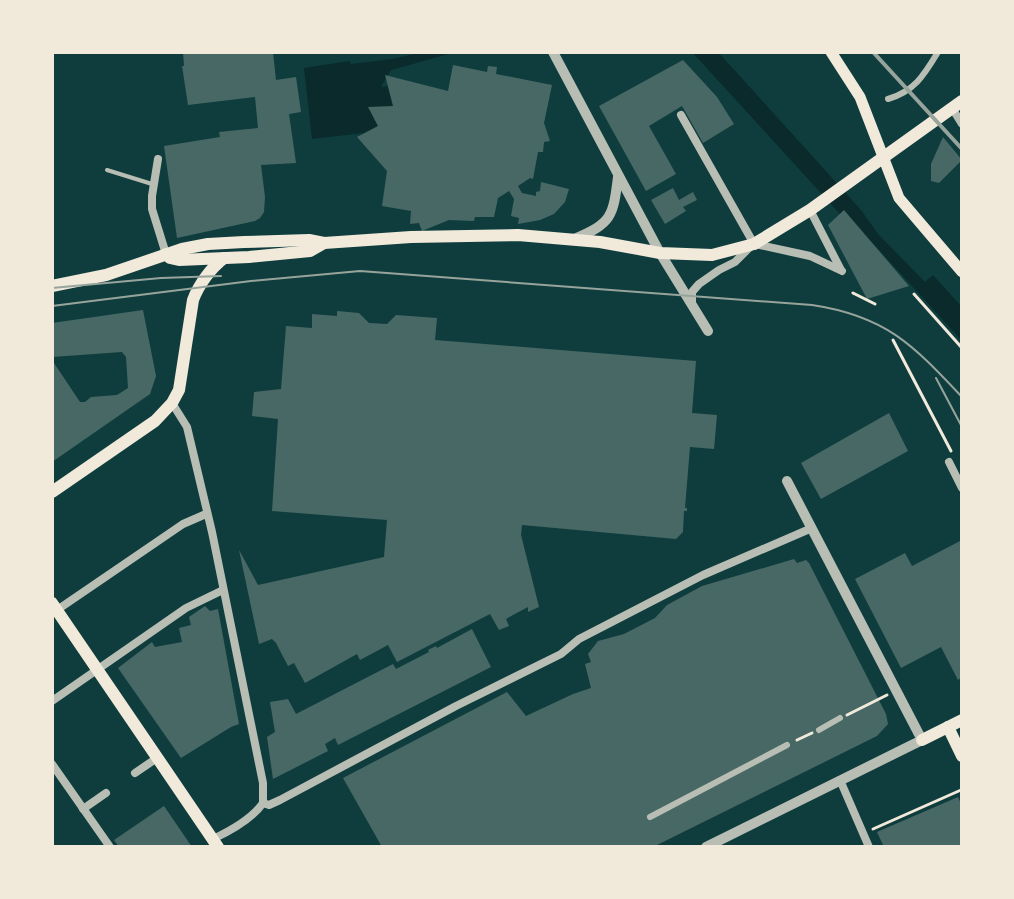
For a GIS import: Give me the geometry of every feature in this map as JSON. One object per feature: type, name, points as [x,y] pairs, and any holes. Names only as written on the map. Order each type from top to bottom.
[{"type":"main road","points":[[831,52],[860,97],[899,198],[962,272]]},
{"type":"main road","points":[[52,286],[106,275],[166,254],[208,244],[309,240],[324,243],[500,235],[600,242],[660,253],[712,255],[754,244],[810,210],[957,105]]},
{"type":"main road","points":[[166,254],[179,260],[224,258],[310,251],[324,243]]},
{"type":"main road","points":[[52,492],[155,421],[172,403],[179,390],[193,300],[224,258]]},
{"type":"main road","points":[[54,607],[215,843]]},
{"type":"main road","points":[[922,740],[962,720]]},
{"type":"main road","points":[[948,727],[962,756]]},
{"type":"street","points":[[553,52],[660,253],[708,331]]},
{"type":"street","points":[[888,99],[904,94],[919,82],[938,52]]},
{"type":"street","points":[[957,105],[962,124]]},
{"type":"street","points":[[681,115],[754,244],[810,256],[842,271],[810,210]]},
{"type":"street","points":[[158,159],[152,209],[166,254]]},
{"type":"street","points":[[572,240],[600,227],[609,217],[615,203],[618,176]]},
{"type":"street","points":[[692,302],[692,292],[699,284],[735,262],[754,244]]},
{"type":"street","points":[[172,403],[187,427],[212,532],[264,793],[263,803],[257,811],[215,843]]},
{"type":"street","points":[[949,462],[962,488]]},
{"type":"street","points":[[706,847],[922,740],[787,481]]},
{"type":"street","points":[[54,607],[183,524],[206,514]]},
{"type":"street","points":[[263,803],[274,803],[561,654],[579,639],[703,575],[812,528]]},
{"type":"street","points":[[52,701],[186,608],[223,590]]},
{"type":"street","points":[[819,730],[840,718]]},
{"type":"street","points":[[650,817],[787,745]]},
{"type":"street","points":[[135,773],[157,758]]},
{"type":"street","points":[[52,764],[110,847]]},
{"type":"street","points":[[840,780],[869,847]]},
{"type":"street","points":[[83,809],[106,793]]},
{"type":"lane","points":[[107,170],[154,185]]},
{"type":"path","points":[[853,293],[875,304]]},
{"type":"path","points":[[914,294],[962,348]]},
{"type":"path","points":[[893,340],[952,453],[949,462]]},
{"type":"path","points":[[840,718],[896,690]]},
{"type":"path","points":[[787,745],[819,730]]},
{"type":"path","points":[[870,831],[961,790]]},
{"type":"water","points":[[421,52],[456,52],[391,70],[381,87],[388,86],[393,106],[373,117],[378,126],[364,133],[312,139],[304,68],[349,61],[351,64],[393,59]]},
{"type":"water","points":[[692,52],[718,52],[861,210],[878,234],[925,282],[933,275],[962,307],[962,341],[871,241],[851,226]]},
{"type":"building","points":[[183,52],[273,52],[276,80],[296,77],[301,112],[289,114],[296,163],[261,165],[265,197],[264,212],[260,218],[177,238],[164,146],[220,137],[219,132],[258,128],[255,97],[188,105]]},
{"type":"building","points":[[683,60],[717,97],[734,124],[703,143],[682,106],[649,126],[676,174],[646,191],[599,106]]},
{"type":"building","points":[[453,65],[487,72],[488,66],[497,67],[496,74],[552,85],[544,123],[550,141],[544,142],[543,152],[538,152],[533,179],[518,186],[522,193],[536,196],[541,182],[569,189],[565,202],[554,214],[518,224],[519,218],[511,216],[514,199],[509,191],[498,198],[494,217],[475,217],[474,221],[449,220],[422,231],[419,223],[410,224],[411,211],[382,206],[387,171],[357,137],[378,126],[368,107],[393,106],[385,75],[448,91]]},
{"type":"building","points":[[943,137],[962,160],[939,183],[931,181],[931,164]]},
{"type":"building","points":[[673,188],[679,200],[693,192],[697,200],[683,207],[686,211],[665,224],[651,200]]},
{"type":"building","points":[[844,210],[909,286],[867,299],[828,225]]},
{"type":"building","points":[[143,310],[156,376],[150,394],[52,462],[52,360],[80,402],[91,397],[117,395],[128,388],[126,357],[122,352],[52,357],[52,323]]},
{"type":"building","points":[[337,311],[359,313],[369,323],[387,324],[396,315],[437,318],[435,340],[696,361],[692,413],[717,415],[714,449],[690,447],[683,532],[676,539],[522,525],[521,535],[539,607],[528,612],[528,607],[506,619],[509,626],[499,630],[490,614],[397,662],[388,645],[360,660],[357,654],[305,683],[294,663],[288,666],[272,639],[259,644],[239,550],[258,585],[384,557],[387,520],[272,511],[278,419],[252,416],[254,392],[281,389],[286,326],[312,328],[312,314],[337,316]]},
{"type":"building","points":[[889,413],[908,451],[821,499],[801,463]]},
{"type":"building","points":[[962,540],[962,677],[958,680],[941,647],[901,668],[855,579],[905,553],[912,566]]},
{"type":"building","points":[[794,559],[797,563],[806,560],[809,563],[886,714],[888,724],[877,736],[653,847],[382,847],[343,778],[507,692],[526,716],[591,688],[585,664],[591,662],[588,654],[598,641],[624,634],[655,618],[667,605],[702,586]]},
{"type":"building","points":[[205,606],[210,611],[218,609],[239,724],[181,758],[118,668],[152,642],[155,647],[182,642],[179,628],[191,625],[189,617]]},
{"type":"building","points":[[472,629],[491,667],[338,745],[335,738],[325,744],[328,751],[273,779],[267,737],[275,732],[270,702],[288,699],[296,714],[393,664],[396,669]]},
{"type":"building","points":[[958,797],[962,806],[962,847],[884,847],[877,832]]},
{"type":"building","points":[[164,806],[192,847],[119,847],[114,840]]},
{"type":"tram line","points":[[52,306],[360,271],[812,305],[838,310],[879,325],[913,348],[962,397]]},
{"type":"tram line","points":[[52,288],[221,276]]},
{"type":"tram line","points":[[936,378],[962,427]]},
{"type":"railway","points":[[873,52],[962,149]]}]
